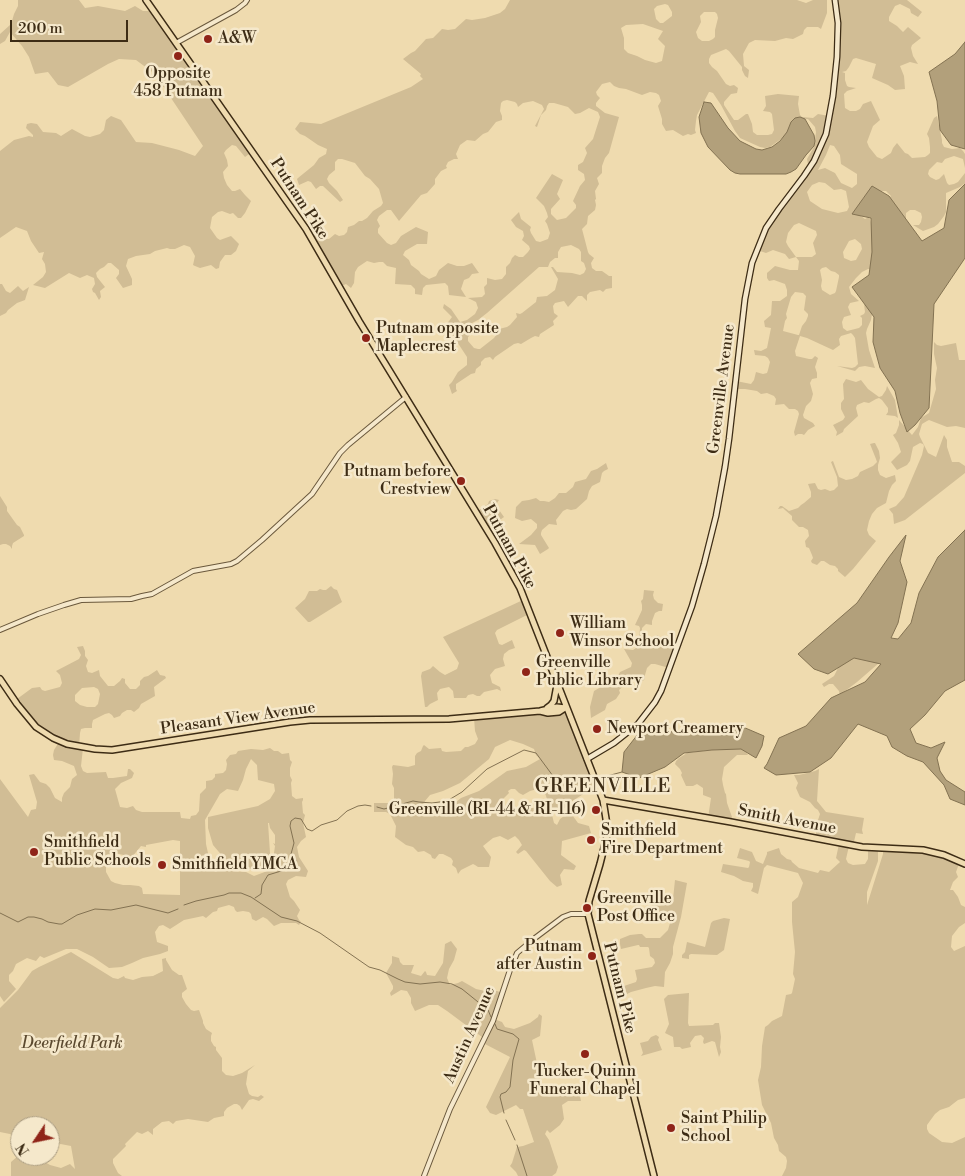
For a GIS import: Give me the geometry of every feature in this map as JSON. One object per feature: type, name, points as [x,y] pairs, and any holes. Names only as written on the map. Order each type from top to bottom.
[{"type":"main road","name":"Putnam Pike","points":[[146,0],[306,229],[359,321],[511,572],[522,594],[603,800],[607,825],[606,836],[602,858],[591,894],[588,914],[654,1176]]},
{"type":"main road","name":"Greenville Avenue","points":[[587,760],[614,743],[638,724],[655,702],[664,684],[692,606],[716,516],[725,467],[745,299],[752,262],[766,228],[814,161],[826,134],[833,96],[837,56],[838,23],[835,0]]},
{"type":"main road","name":"Pleasant View Avenue","points":[[0,679],[36,727],[53,738],[67,744],[112,750],[310,720],[449,719],[540,711],[557,707],[566,708]]},
{"type":"main road","points":[[540,711],[551,705],[554,701],[557,684]]},
{"type":"main road","name":"Smith Avenue","points":[[603,800],[862,847],[923,850],[944,855],[965,864]]},
{"type":"street","points":[[176,43],[236,10],[247,0]]},
{"type":"street","points":[[0,630],[38,614],[81,600],[131,599],[152,594],[193,571],[231,564],[237,561],[312,494],[348,444],[406,397]]},
{"type":"street","name":"Austin Avenue","points":[[424,1176],[450,1109],[493,1021],[517,953],[563,917],[571,914],[588,914]]},
{"type":"green space","points":[[18,0],[79,0],[85,8],[98,6],[125,11],[135,6],[143,11],[153,11],[252,152],[245,157],[236,146],[232,145],[224,153],[228,166],[223,172],[227,185],[232,191],[240,189],[251,201],[241,218],[238,218],[233,213],[230,214],[222,211],[212,217],[210,228],[217,238],[220,240],[231,236],[239,244],[236,251],[231,255],[225,255],[220,262],[219,268],[216,269],[211,265],[200,268],[193,265],[195,256],[190,247],[184,245],[175,249],[167,248],[128,259],[126,266],[132,279],[132,285],[123,288],[116,278],[119,270],[111,263],[108,263],[96,273],[105,287],[100,291],[101,297],[99,300],[92,289],[95,284],[94,278],[87,275],[80,278],[69,273],[45,288],[33,285],[46,272],[42,259],[44,252],[39,253],[27,231],[16,227],[0,238],[0,151],[14,140],[29,136],[33,137],[26,128],[27,124],[37,124],[43,132],[56,133],[61,136],[72,129],[90,137],[100,134],[104,130],[106,120],[111,116],[121,120],[136,142],[152,143],[195,156],[203,146],[155,74],[136,60],[119,59],[68,87],[58,85],[48,72],[35,74],[29,57],[10,32],[5,41],[0,44],[0,34],[10,25],[18,6]]},
{"type":"green space","points":[[510,0],[797,0],[806,3],[813,0],[827,0],[827,13],[821,29],[818,27],[807,27],[803,34],[793,39],[786,38],[775,41],[755,40],[749,43],[743,54],[744,66],[749,70],[748,78],[745,76],[742,67],[726,49],[711,55],[709,63],[712,67],[726,84],[734,85],[738,88],[737,93],[731,94],[724,102],[724,105],[734,120],[738,120],[748,114],[753,132],[757,135],[772,134],[774,130],[772,114],[763,111],[766,106],[765,96],[778,94],[799,96],[798,104],[802,117],[813,118],[818,114],[829,116],[837,44],[835,0],[907,0],[922,12],[918,17],[911,13],[910,9],[900,4],[895,6],[889,17],[889,21],[903,32],[908,27],[921,38],[911,48],[918,64],[910,62],[900,66],[904,76],[905,89],[895,90],[872,78],[876,64],[856,58],[853,59],[846,71],[842,72],[845,73],[847,86],[856,88],[844,94],[845,108],[850,111],[856,111],[863,104],[871,101],[880,120],[873,126],[867,142],[877,157],[882,159],[891,153],[897,143],[912,158],[928,155],[930,147],[927,134],[934,118],[937,116],[944,147],[960,148],[963,151],[965,154],[965,168],[963,159],[954,156],[945,159],[942,163],[937,162],[929,170],[928,174],[936,180],[944,174],[949,185],[958,182],[965,173],[965,183],[946,193],[946,212],[944,216],[934,227],[923,231],[913,225],[919,225],[921,222],[921,213],[910,210],[906,213],[906,220],[896,213],[888,199],[891,196],[886,191],[872,191],[863,198],[858,214],[865,219],[869,217],[872,225],[872,269],[862,272],[849,287],[851,294],[859,301],[850,303],[848,307],[851,315],[844,317],[842,322],[843,328],[847,331],[859,328],[862,325],[862,318],[860,316],[865,312],[864,304],[869,308],[872,314],[866,333],[875,368],[865,366],[859,367],[855,371],[837,366],[852,368],[858,364],[855,338],[851,333],[841,336],[839,339],[840,345],[833,350],[800,336],[795,351],[796,356],[809,359],[815,356],[818,358],[815,367],[817,378],[812,379],[810,383],[813,394],[803,415],[804,418],[815,426],[804,435],[798,434],[795,436],[794,432],[799,414],[798,411],[789,409],[784,404],[775,405],[776,399],[774,396],[767,393],[761,394],[757,391],[734,388],[736,381],[751,384],[756,372],[763,374],[767,373],[768,370],[770,362],[768,358],[755,355],[754,350],[761,351],[767,348],[771,328],[765,327],[764,321],[771,315],[772,301],[780,301],[787,296],[787,290],[785,284],[774,280],[769,281],[767,273],[775,266],[798,270],[799,261],[796,257],[789,259],[785,254],[773,250],[766,253],[757,250],[766,229],[807,169],[807,159],[814,147],[816,132],[815,127],[808,119],[796,120],[788,134],[770,147],[760,147],[740,138],[713,93],[709,92],[697,115],[696,133],[683,136],[673,130],[666,131],[662,124],[658,106],[661,101],[656,93],[650,92],[642,95],[614,86],[610,82],[602,84],[596,92],[600,98],[596,106],[605,113],[619,117],[609,153],[602,166],[602,173],[597,178],[599,184],[595,191],[595,210],[588,216],[587,224],[582,229],[588,252],[594,258],[591,263],[592,268],[612,276],[612,288],[606,289],[603,292],[600,290],[590,292],[587,295],[587,301],[582,296],[578,296],[568,307],[564,301],[555,303],[553,306],[554,313],[558,316],[553,321],[554,325],[540,334],[539,337],[535,336],[521,344],[514,344],[493,360],[490,357],[485,358],[475,373],[456,384],[457,391],[452,394],[449,385],[458,372],[467,365],[467,357],[446,325],[452,317],[443,308],[444,304],[451,309],[460,322],[467,320],[475,314],[478,308],[476,302],[468,298],[482,297],[485,294],[484,287],[487,284],[487,278],[502,279],[506,274],[506,267],[512,258],[515,255],[523,257],[528,252],[529,246],[522,240],[524,236],[523,231],[516,227],[511,220],[519,212],[521,219],[531,227],[531,233],[536,241],[540,242],[548,239],[550,233],[545,221],[548,217],[547,213],[544,206],[536,198],[552,174],[563,180],[557,194],[560,199],[551,209],[551,214],[557,220],[566,218],[576,208],[573,201],[585,180],[584,174],[578,170],[578,165],[583,162],[587,153],[585,148],[593,139],[600,117],[598,112],[589,108],[575,114],[568,107],[549,103],[541,115],[537,127],[535,126],[544,109],[542,105],[533,101],[523,103],[518,107],[515,102],[503,101],[500,111],[502,120],[496,122],[488,132],[475,141],[467,140],[460,145],[456,154],[458,159],[448,162],[447,168],[441,171],[435,179],[435,184],[427,193],[421,195],[399,221],[391,210],[387,210],[379,216],[377,220],[380,226],[378,233],[391,245],[416,227],[428,232],[427,244],[417,244],[405,251],[403,255],[409,260],[411,265],[429,279],[436,276],[439,270],[448,263],[464,266],[472,263],[479,273],[472,274],[464,280],[461,289],[466,297],[449,295],[448,286],[445,283],[426,285],[423,288],[422,295],[415,294],[415,289],[411,285],[395,284],[396,268],[387,266],[383,262],[374,263],[367,261],[358,267],[355,272],[354,283],[351,288],[346,284],[339,287],[309,237],[316,234],[329,239],[335,234],[339,236],[344,235],[348,227],[367,218],[383,203],[379,189],[370,179],[365,176],[355,163],[342,159],[338,159],[335,162],[335,170],[327,179],[343,200],[340,202],[323,186],[316,189],[308,181],[299,185],[297,179],[314,165],[319,158],[326,154],[327,149],[300,134],[295,129],[300,122],[321,124],[411,87],[423,79],[420,76],[421,74],[403,59],[415,51],[426,39],[433,38],[442,29],[455,29],[466,19],[485,18],[500,13],[505,9]],"holes":[[[668,5],[672,16],[663,23],[660,23],[656,19],[654,9],[657,6]],[[704,12],[715,12],[717,14],[715,37],[713,39],[702,41],[698,38],[696,32],[701,22],[700,16]],[[643,24],[663,31],[658,39],[665,46],[662,61],[656,63],[628,53],[624,49],[624,38],[621,28],[626,25]],[[830,145],[834,146],[840,155],[841,164],[857,174],[857,184],[852,188],[841,183],[835,173],[825,168],[818,170]],[[819,182],[825,183],[834,190],[841,189],[846,191],[849,207],[847,211],[838,213],[822,209],[810,201],[807,192],[812,185]],[[799,223],[816,231],[817,235],[813,243],[816,254],[812,257],[796,257],[786,242],[788,233],[794,225]],[[855,239],[861,244],[862,249],[856,260],[851,261],[844,258],[843,252],[849,241]],[[571,245],[581,252],[581,261],[586,269],[580,275],[557,272],[551,267],[558,279],[555,290],[547,296],[537,297],[536,302],[522,313],[516,313],[517,317],[510,325],[499,329],[494,338],[480,349],[474,348],[468,341],[468,337],[471,334],[468,325],[487,313],[539,267],[548,267],[550,262],[558,258],[558,252],[561,247]],[[826,267],[839,275],[835,293],[830,295],[822,290],[820,270]],[[795,292],[803,293],[806,296],[804,310],[808,316],[799,335],[783,331],[787,318],[786,314],[791,297]]]},
{"type":"green space","points":[[0,284],[10,293],[18,286],[23,291],[29,287],[25,300],[17,303],[0,316]]},
{"type":"green space","points":[[934,342],[941,346],[956,343],[959,360],[965,360],[965,428],[947,427],[929,420],[922,424],[919,434],[928,453],[936,457],[944,435],[952,462],[959,462],[965,466],[965,473],[905,520],[894,524],[893,514],[889,509],[896,506],[904,497],[924,446],[920,443],[913,447],[910,461],[907,465],[897,470],[891,462],[901,452],[893,435],[896,433],[899,420],[912,435],[918,427],[921,418],[929,413],[936,389],[937,368]]},
{"type":"green space","points":[[846,379],[856,382],[861,380],[868,389],[879,397],[882,396],[887,386],[895,400],[898,418],[886,415],[888,408],[879,398],[869,403],[864,402],[857,405],[858,416],[843,432],[836,436],[837,432],[833,425],[845,417],[841,409],[841,403],[844,399],[843,384]]},
{"type":"green space","points":[[875,443],[879,451],[878,470],[880,475],[886,478],[895,475],[896,481],[889,491],[886,503],[877,508],[869,521],[867,530],[869,535],[876,541],[845,577],[835,566],[824,561],[817,565],[812,563],[813,558],[809,548],[806,547],[805,541],[809,536],[808,530],[799,527],[792,520],[792,516],[783,508],[778,509],[782,506],[789,511],[798,508],[804,503],[811,497],[808,484],[815,483],[818,489],[821,490],[834,490],[838,486],[837,477],[831,462],[833,461],[839,477],[846,480],[858,476],[860,472],[873,466],[877,462],[870,444]]},
{"type":"green space","points":[[606,463],[608,469],[602,473],[600,482],[592,486],[587,499],[576,509],[563,511],[556,520],[557,525],[549,524],[542,530],[541,535],[548,549],[540,554],[535,545],[519,544],[537,528],[537,524],[531,519],[522,521],[515,518],[516,507],[522,501],[536,498],[540,501],[549,502],[559,493],[566,493],[573,487],[575,482],[586,479],[591,471]]},
{"type":"green space","points":[[0,496],[7,507],[7,511],[24,535],[13,543],[12,549],[6,544],[0,545]]},
{"type":"green space","points":[[499,500],[497,507],[504,517],[486,530],[475,513],[488,504],[489,501]]},
{"type":"green space","points":[[331,586],[337,590],[342,602],[308,622],[295,608],[305,599],[309,591],[326,590]]},
{"type":"green space","points":[[644,590],[654,591],[654,599],[658,603],[663,604],[662,611],[655,613],[652,625],[646,624],[642,628],[643,636],[651,640],[655,639],[657,635],[678,643],[669,668],[651,664],[647,668],[644,680],[637,684],[631,680],[619,690],[620,693],[616,699],[607,704],[605,710],[591,718],[590,707],[594,691],[613,680],[620,672],[631,667],[632,663],[624,649],[633,650],[636,648],[639,640],[640,628],[635,625],[642,610],[641,601]]},
{"type":"green space","points":[[523,600],[529,614],[497,630],[495,633],[499,644],[502,645],[512,640],[515,648],[504,654],[505,666],[495,669],[490,675],[492,683],[500,687],[501,691],[497,689],[484,692],[480,696],[473,694],[468,695],[466,698],[454,698],[453,691],[449,687],[440,689],[437,693],[438,700],[425,707],[422,672],[433,666],[445,675],[457,669],[459,663],[443,637]]},
{"type":"green space","points":[[83,646],[88,660],[86,666],[88,672],[92,673],[99,670],[100,676],[108,686],[114,686],[122,678],[125,679],[125,683],[130,689],[136,689],[144,677],[157,670],[160,675],[166,678],[154,687],[155,696],[141,704],[134,712],[127,710],[114,718],[109,713],[105,714],[93,720],[92,728],[81,729],[79,747],[83,748],[81,766],[83,771],[87,773],[106,772],[108,778],[127,776],[128,769],[134,773],[132,778],[121,783],[115,789],[120,807],[127,808],[133,806],[136,810],[142,812],[180,812],[181,818],[190,819],[191,816],[196,815],[199,811],[200,794],[206,788],[206,781],[212,780],[215,774],[223,773],[226,770],[226,760],[230,755],[236,754],[238,751],[270,748],[282,754],[289,753],[292,762],[290,776],[292,780],[292,796],[296,799],[303,798],[303,813],[305,815],[303,823],[306,837],[297,847],[299,857],[308,871],[306,877],[296,876],[288,880],[286,884],[290,897],[300,910],[297,916],[301,922],[299,925],[296,923],[281,923],[274,926],[263,917],[256,921],[252,919],[249,912],[237,912],[234,907],[229,905],[218,908],[217,911],[206,918],[203,916],[184,920],[170,929],[163,925],[159,926],[155,932],[157,942],[168,946],[168,951],[143,958],[122,967],[109,968],[77,949],[66,949],[44,958],[40,956],[36,961],[27,958],[16,964],[9,975],[9,981],[16,989],[4,1002],[0,996],[0,779],[28,817],[31,810],[36,809],[37,802],[29,775],[34,774],[40,782],[50,788],[55,798],[62,802],[64,793],[70,787],[72,779],[77,775],[74,766],[54,760],[54,750],[59,742],[31,720],[17,699],[32,688],[40,687],[45,691],[60,687],[62,683],[60,675],[56,671],[79,659],[81,655],[77,647]],"holes":[[[94,687],[98,689],[100,694],[98,704],[95,707],[80,705],[75,701],[75,695],[82,688]],[[251,759],[257,765],[258,780],[274,784],[275,791],[270,799],[258,806],[208,817],[208,828],[213,845],[224,858],[235,866],[248,869],[266,869],[271,868],[269,823],[275,835],[275,844],[273,843],[275,846],[275,871],[270,870],[254,876],[246,872],[232,871],[224,866],[210,862],[206,844],[205,820],[220,794],[227,789],[238,791]],[[173,840],[180,841],[180,895],[143,894],[142,888],[139,886],[123,885],[111,881],[106,872],[106,855],[115,853],[132,857],[141,846],[146,847],[146,845]]]},
{"type":"green space","points":[[863,656],[879,663],[840,695],[833,684],[824,687],[822,684],[834,676],[839,666],[847,660]]},
{"type":"green space","points":[[565,708],[596,786],[566,805],[567,807],[555,811],[552,815],[554,823],[557,825],[560,819],[570,812],[578,823],[589,826],[591,833],[562,841],[561,855],[576,866],[574,870],[564,869],[560,875],[562,885],[557,887],[550,881],[526,851],[524,850],[518,854],[516,852],[522,845],[515,836],[508,840],[500,836],[493,838],[483,846],[491,857],[489,867],[478,867],[473,864],[461,870],[458,874],[456,868],[452,865],[453,861],[451,858],[439,854],[435,859],[424,851],[418,852],[413,847],[406,845],[395,837],[396,826],[390,814],[374,812],[374,803],[389,803],[394,800],[392,784],[393,765],[408,767],[415,765],[415,756],[424,745],[429,749],[441,748],[442,751],[446,752],[461,751],[465,747],[475,744],[478,739],[474,718]],"holes":[[[510,740],[534,749],[540,759],[526,767],[507,771],[479,791],[461,798],[444,812],[431,816],[427,815],[423,808],[425,801],[430,795],[460,783],[489,759],[495,747]],[[541,788],[548,802],[536,808],[513,808],[510,813],[503,814],[497,805],[511,789],[515,789],[523,795]]]},
{"type":"green space","points":[[738,747],[748,755],[737,755],[724,767],[722,779],[732,817],[730,823],[708,818],[711,798],[703,795],[703,788],[697,784],[686,786],[680,769],[675,764],[676,761],[687,753]]},
{"type":"green space","points":[[819,769],[817,801],[826,812],[864,818],[863,834],[856,833],[853,846],[849,846],[846,859],[848,863],[853,865],[865,864],[868,859],[868,848],[878,849],[878,861],[867,892],[867,905],[883,849],[911,849],[960,861],[956,872],[958,877],[953,882],[950,890],[953,890],[961,905],[965,907],[965,923],[952,936],[951,947],[954,951],[965,946],[965,1098],[958,1100],[935,1114],[927,1125],[927,1129],[929,1133],[942,1142],[952,1143],[965,1137],[965,1176],[782,1176],[786,1168],[786,1157],[779,1151],[771,1123],[762,1105],[758,1080],[765,1027],[782,1016],[786,995],[792,993],[795,979],[793,974],[795,952],[792,902],[798,897],[803,883],[798,873],[767,865],[764,868],[758,894],[751,891],[753,883],[721,872],[723,864],[749,867],[749,861],[737,858],[740,848],[752,852],[756,861],[763,864],[767,852],[779,848],[781,854],[799,868],[818,873],[820,870],[829,872],[840,862],[836,858],[839,844],[815,839],[820,814],[810,802],[800,797],[796,788],[798,783],[794,775]]},
{"type":"green space","points":[[675,880],[687,883],[673,954],[665,972],[664,987],[655,986],[627,994],[624,986],[636,982],[635,970],[652,967],[655,963],[654,959],[650,956],[648,947],[640,947],[638,945],[621,949],[620,939],[639,934],[646,938],[660,938],[668,930],[669,920],[653,907],[650,901],[668,905],[673,899]]},
{"type":"green space","points":[[724,918],[730,919],[724,950],[717,955],[691,954],[689,959],[682,958],[687,942],[705,947],[711,923]]},
{"type":"green space","points":[[451,941],[457,949],[447,978],[450,985],[462,981],[476,989],[502,993],[494,1019],[502,1022],[505,1027],[514,1029],[530,1023],[539,1014],[542,1016],[540,1036],[532,1040],[542,1087],[544,1084],[548,1096],[579,1091],[581,1101],[568,1101],[562,1105],[564,1119],[550,1133],[547,1130],[545,1134],[549,1140],[558,1167],[556,1173],[552,1176],[518,1176],[510,1166],[517,1147],[534,1142],[523,1109],[516,1105],[496,1115],[490,1113],[486,1107],[510,1057],[483,1043],[484,1039],[482,1037],[438,1005],[429,1005],[415,1011],[407,991],[401,990],[391,996],[390,993],[393,986],[386,973],[392,963],[392,956],[399,958],[403,965],[414,965],[411,973],[421,976],[425,971],[427,975],[435,976],[443,963],[445,944]]},
{"type":"green space","name":"Deerfield Park","points":[[71,952],[113,978],[118,979],[124,976],[133,980],[153,976],[163,971],[162,959],[166,958],[172,970],[182,975],[187,989],[182,993],[186,1004],[191,1010],[199,1010],[206,1029],[212,1033],[211,1041],[222,1058],[222,1071],[226,1075],[233,1076],[255,1065],[248,1071],[246,1084],[249,1094],[264,1097],[259,1101],[249,1100],[242,1110],[240,1106],[234,1104],[227,1108],[224,1116],[214,1118],[208,1122],[188,1119],[176,1121],[173,1124],[169,1121],[162,1122],[153,1129],[153,1135],[148,1131],[142,1134],[137,1132],[113,1159],[118,1173],[122,1176],[11,1176],[11,1166],[54,1166],[61,1168],[70,1164],[75,1169],[71,1146],[60,1144],[60,1116],[10,1116],[10,1134],[0,1132],[0,1008],[18,990],[32,971]]},
{"type":"green space","points":[[689,993],[689,1026],[719,1023],[721,1052],[719,1057],[715,1042],[712,1041],[704,1044],[704,1038],[701,1035],[695,1036],[690,1043],[691,1047],[682,1049],[674,1047],[673,1037],[665,1033],[669,1024],[664,999],[668,995]]},
{"type":"green space","points":[[656,1035],[659,1037],[658,1040],[662,1050],[641,1056],[643,1053],[640,1043],[648,1041]]},
{"type":"shaded area","points":[[965,42],[965,149],[951,145],[940,130],[937,101],[929,72],[955,54]]},
{"type":"shaded area","points":[[704,102],[711,103],[728,128],[740,141],[756,149],[762,150],[772,147],[787,132],[791,122],[795,118],[800,117],[805,119],[814,135],[814,146],[796,169],[786,174],[735,173],[708,147],[701,133],[699,117]]},
{"type":"shaded area","points":[[965,184],[965,258],[934,304],[929,408],[907,432],[895,391],[880,368],[873,342],[874,317],[852,287],[869,275],[872,252],[871,218],[852,214],[872,186],[889,196],[922,241],[944,228],[949,200]]},
{"type":"shaded area","points":[[965,530],[965,680],[945,691],[925,715],[910,729],[916,743],[931,748],[945,742],[937,758],[940,771],[946,780],[965,792],[965,805],[950,799],[944,785],[923,762],[907,756],[892,747],[887,736],[858,724],[831,758],[810,772],[776,775],[764,768],[779,738],[806,726],[831,698],[865,682],[881,664],[854,658],[828,674],[814,669],[798,654],[857,603],[906,535],[900,561],[907,582],[898,623],[891,638],[898,639],[911,623],[919,593],[938,557]]},
{"type":"shaded area","points":[[743,727],[764,736],[762,746],[756,758],[741,749],[712,750],[684,753],[665,767],[639,778],[622,772],[624,752],[638,734]]},
{"type":"waterway","points":[[377,807],[384,809],[413,801],[432,803],[447,801],[462,792],[487,769],[524,750],[536,753],[553,776],[558,779],[578,783],[592,780]]},
{"type":"waterway","points":[[596,779],[622,772]]},
{"type":"waterway","points":[[255,898],[261,894],[262,885],[268,875],[291,868],[297,861],[291,854],[294,843],[290,826],[291,821],[295,818],[301,819],[307,829],[312,831],[321,825],[337,820],[347,811],[358,806],[371,806]]},
{"type":"waterway","points":[[184,905],[229,893],[241,893],[251,897],[281,917],[297,921],[320,933],[369,967],[405,982],[452,984],[462,989],[488,1010],[491,1017]]},
{"type":"waterway","points":[[0,913],[18,922],[28,917],[34,917],[62,924],[77,915],[95,909],[111,910],[136,905],[168,913],[178,909]]},
{"type":"waterway","points":[[495,1024],[497,1029],[513,1034],[519,1039],[513,1060],[510,1087],[500,1097],[504,1113]]},
{"type":"waterway","points":[[506,1120],[515,1140]]},
{"type":"waterway","points":[[517,1145],[527,1176]]},
{"type":"place","name":"A&W","points":[[208,39]]},
{"type":"place","name":"Opposite 458 Putnam","points":[[178,56]]},
{"type":"place","name":"Putnam opposite Maplecrest","points":[[366,338]]},
{"type":"place","name":"Putnam before Crestview","points":[[461,481]]},
{"type":"place","name":"William Winsor School","points":[[560,633]]},
{"type":"place","name":"Greenville Public Library","points":[[526,672]]},
{"type":"place","name":"Newport Creamery","points":[[597,729]]},
{"type":"place","name":"Greenville (RI-44 & RI-116)","points":[[596,810]]},
{"type":"place","name":"Smithfield Fire Department","points":[[591,840]]},
{"type":"place","name":"Smithfield Public Schools","points":[[34,852]]},
{"type":"place","name":"Smithfield YMCA","points":[[162,865]]},
{"type":"place","name":"Greenville Post Office","points":[[587,908]]},
{"type":"place","name":"Putnam after Austin","points":[[592,956]]},
{"type":"place","name":"Tucker-Quinn Funeral Chapel","points":[[585,1054]]},
{"type":"place","name":"Saint Philip School","points":[[671,1128]]},
{"type":"district","name":"GREENVILLE","points":[[603,787]]}]
